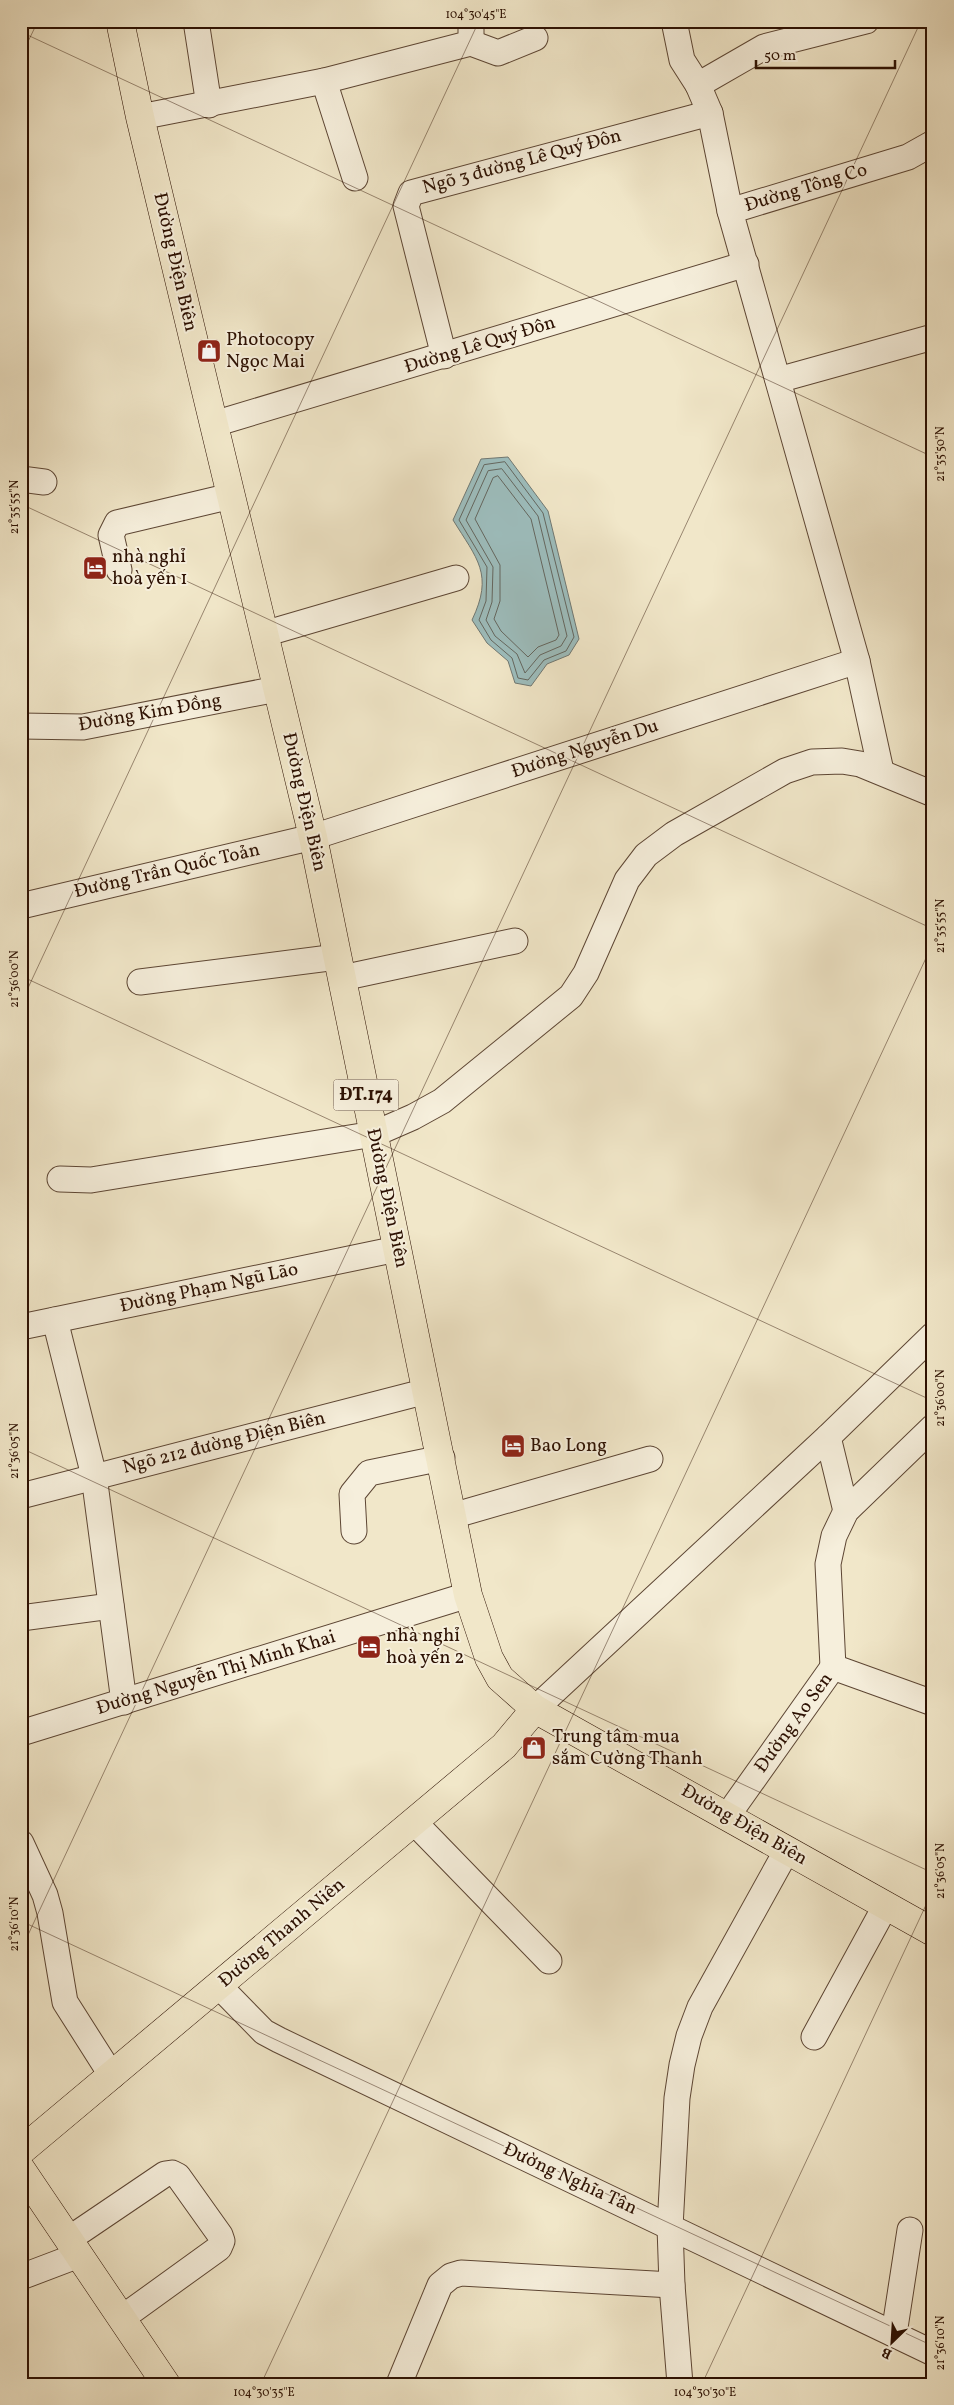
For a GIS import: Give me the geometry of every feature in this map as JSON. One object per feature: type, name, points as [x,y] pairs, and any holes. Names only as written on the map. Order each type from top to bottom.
[{"type":"main road","name":"Đường Điện Biên","points":[[120,21],[140,117],[313,837],[397,1249],[442,1458],[468,1595],[488,1658],[500,1678],[535,1709],[728,1815],[933,1932]]},
{"type":"main road","name":"Đường Thanh Niên","points":[[21,2151],[504,1746],[535,1709]]},
{"type":"main road","points":[[21,2168],[166,2384]]},
{"type":"street","points":[[196,21],[209,104]]},
{"type":"street","points":[[674,21],[682,60],[698,85],[710,113],[730,211]]},
{"type":"street","points":[[698,85],[764,47],[866,21]]},
{"type":"street","points":[[140,117],[324,81],[471,32],[498,53],[535,38]]},
{"type":"street","points":[[324,81],[355,178]]},
{"type":"street","name":"Ngõ 3 đường Lê Quý Đôn","points":[[444,356],[406,206],[411,193],[710,113]]},
{"type":"street","name":"Đường Tông Co","points":[[881,771],[857,661],[730,211],[908,156],[933,143]]},
{"type":"street","name":"Đường Lê Quý Đôn","points":[[214,424],[746,264]]},
{"type":"street","points":[[778,380],[933,337]]},
{"type":"street","points":[[119,570],[111,535],[117,523],[231,496]]},
{"type":"street","points":[[264,634],[456,578]]},
{"type":"street","name":"Đường Nguyễn Du","points":[[313,837],[857,661]]},
{"type":"street","name":"Đường Kim Đồng","points":[[21,726],[83,727],[278,689]]},
{"type":"street","points":[[60,1179],[91,1180],[374,1134],[413,1117],[442,1100],[564,1004],[586,973],[627,880],[646,855],[658,844],[674,834],[798,766],[824,760],[842,761],[881,771],[933,794]]},
{"type":"street","name":"Đường Trần Quốc Toản","points":[[21,906],[313,837]]},
{"type":"street","points":[[140,982],[340,967],[515,941]]},
{"type":"street","name":"Đường Phạm Ngũ Lão","points":[[21,1327],[397,1249]]},
{"type":"street","points":[[55,1320],[94,1476],[124,1702]]},
{"type":"street","points":[[535,1709],[828,1436],[933,1335]]},
{"type":"street","name":"Ngõ 212 đường Điện Biên","points":[[21,1496],[427,1391]]},
{"type":"street","points":[[833,1667],[828,1564],[834,1536],[846,1511],[933,1427]]},
{"type":"street","points":[[828,1436],[846,1511]]},
{"type":"street","points":[[354,1530],[352,1494],[368,1473],[442,1458]]},
{"type":"street","points":[[452,1516],[650,1459]]},
{"type":"street","name":"Đường Nguyễn Thị Minh Khai","points":[[21,1733],[468,1595]]},
{"type":"street","points":[[21,1618],[111,1606]]},
{"type":"street","name":"Đường Ao Sen","points":[[728,1815],[833,1667],[933,1703]]},
{"type":"street","points":[[414,1822],[549,1961]]},
{"type":"street","points":[[21,1843],[45,1895],[50,1913],[65,2002],[112,2076]]},
{"type":"street","points":[[680,2384],[672,2285],[670,2227],[678,2098],[689,2036],[700,2006],[787,1850]]},
{"type":"street","points":[[814,2037],[886,1905]]},
{"type":"street","name":"Đường Nghĩa Tân","points":[[220,1986],[264,2032],[278,2040],[933,2353]]},
{"type":"street","points":[[21,2277],[74,2247],[165,2174],[172,2173],[178,2176],[220,2235],[222,2241],[219,2248],[122,2318]]},
{"type":"street","points":[[894,2334],[910,2230]]},
{"type":"street","points":[[399,2384],[440,2285],[451,2276],[461,2273],[672,2285]]},
{"type":"water","points":[[508,457],[548,511],[579,639],[569,655],[547,664],[531,686],[515,683],[508,661],[487,643],[472,620],[482,590],[480,567],[453,520],[481,459]]},
{"type":"place","name":"Photocopy Ngọc Mai","points":[[209,351]]},
{"type":"place","name":"nhà nghỉ hoà yến 1","points":[[95,568]]},
{"type":"place","name":"Bao Long","points":[[513,1446]]},
{"type":"place","name":"nhà nghỉ hoà yến 2","points":[[369,1647]]},
{"type":"place","name":"Trung tâm mua sắm Cường Thanh","points":[[534,1748]]}]
